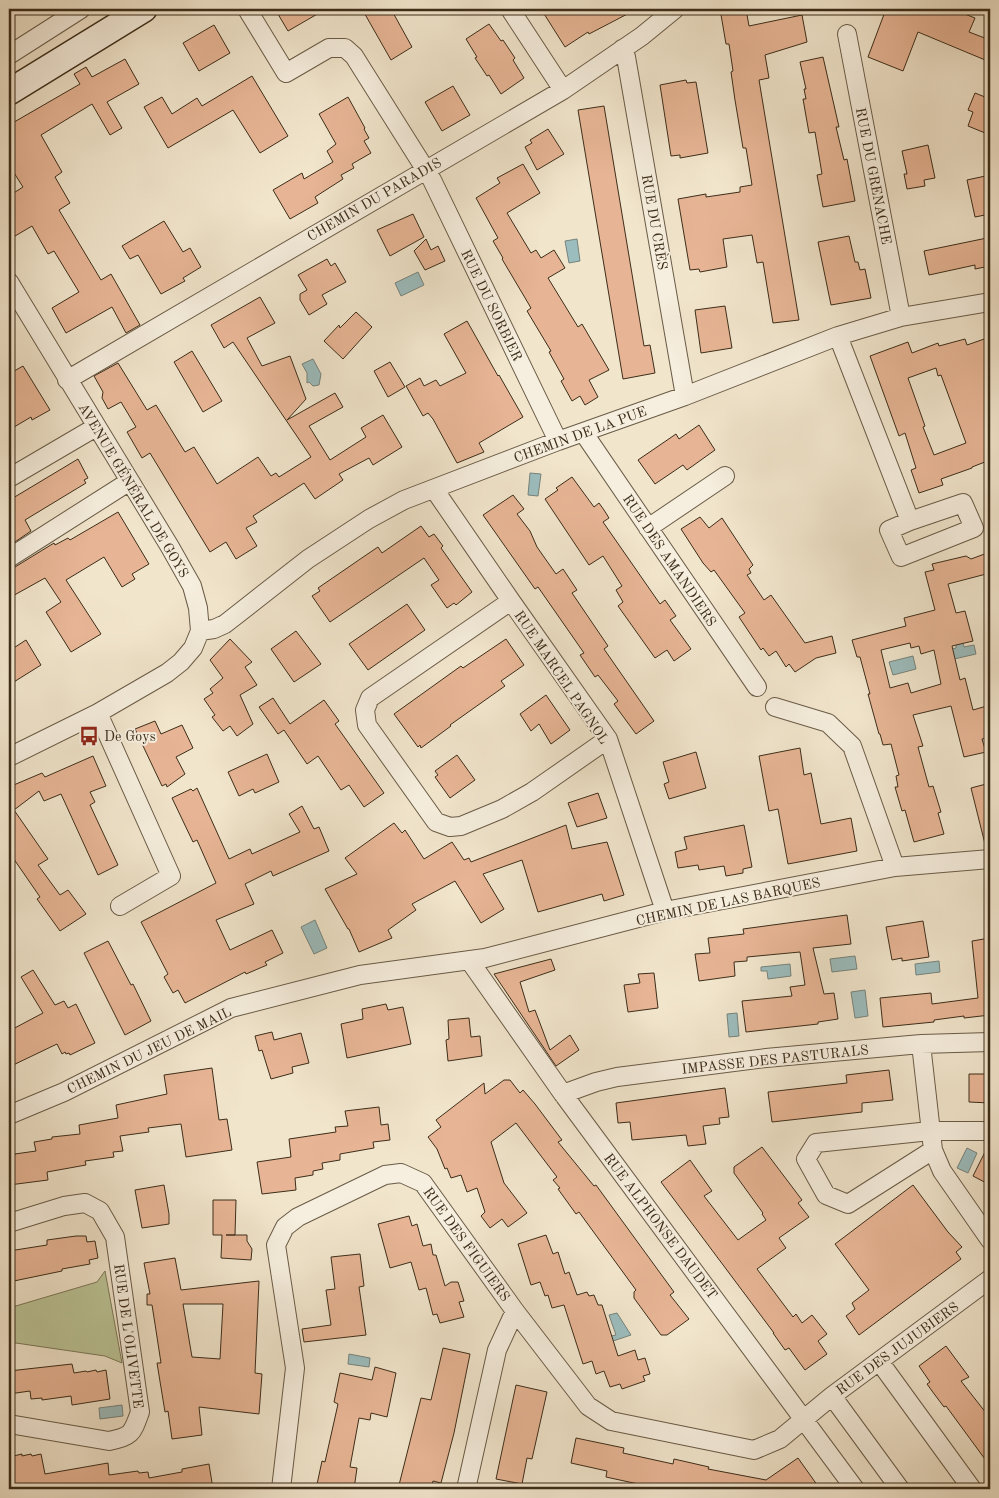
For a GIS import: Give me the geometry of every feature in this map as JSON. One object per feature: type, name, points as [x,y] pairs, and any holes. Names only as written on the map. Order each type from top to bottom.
[{"type":"main road","points":[[9,92],[144,9]]},
{"type":"street","points":[[9,55],[81,9]]},
{"type":"street","name":"RUE DU SORBIER","points":[[247,9],[286,73],[329,48],[344,48],[354,56],[432,180],[558,441]]},
{"type":"street","points":[[510,9],[563,90]]},
{"type":"street","name":"CHEMIN DU PARADIS","points":[[67,380],[563,90],[642,36],[675,9]]},
{"type":"street","name":"RUE DU GRENACHE","points":[[847,34],[901,317]]},
{"type":"street","name":"RUE DU CRÈS","points":[[622,48],[626,57],[686,396]]},
{"type":"street","name":"AVENUE GÉNÉRAL DE GOYS","points":[[9,282],[192,586],[198,608],[200,631]]},
{"type":"street","name":"CHEMIN DE LA PUE","points":[[200,631],[214,629],[225,624],[308,559],[369,519],[404,500],[558,441],[686,396],[838,336],[901,317],[990,302]]},
{"type":"street","points":[[838,336],[910,522]]},
{"type":"street","points":[[9,478],[96,428]]},
{"type":"street","name":"RUE DES AMANDIERS","points":[[583,432],[757,687]]},
{"type":"street","points":[[648,528],[725,476]]},
{"type":"street","points":[[9,558],[130,481]]},
{"type":"street","name":"RUE MARCEL PAGNOL","points":[[434,488],[608,738],[665,912]]},
{"type":"street","points":[[511,601],[370,698],[365,710],[367,725],[436,822],[450,827],[461,826],[502,809],[532,792],[608,738]]},
{"type":"street","points":[[9,757],[98,713],[176,667],[193,648],[200,631]]},
{"type":"street","points":[[775,707],[828,723],[852,746],[895,867]]},
{"type":"street","points":[[98,713],[171,876],[120,906]]},
{"type":"street","name":"CHEMIN DE LAS BARQUES","points":[[468,960],[556,941],[665,912],[895,867],[990,859]]},
{"type":"street","name":"RUE ALPHONSE DAUDET","points":[[468,960],[563,1094],[855,1489]]},
{"type":"street","name":"CHEMIN DU JEU DE MAIL","points":[[9,1116],[64,1092],[231,1008],[360,975],[468,960]]},
{"type":"street","name":"IMPASSE DES PASTURALS","points":[[563,1094],[596,1082],[617,1077],[766,1058],[921,1044],[990,1042]]},
{"type":"street","points":[[921,1044],[933,1150],[942,1171],[990,1240]]},
{"type":"street","points":[[933,1150],[848,1204],[826,1195],[806,1159],[816,1143],[930,1132],[990,1131]]},
{"type":"street","name":"RUE DES FIGUIERS","points":[[281,1489],[295,1368],[276,1246],[285,1227],[298,1217],[385,1174],[401,1174],[423,1183],[588,1406],[611,1421],[754,1450],[780,1439],[804,1418]]},
{"type":"street","name":"RUE DE L'OLIVETTE","points":[[9,1223],[64,1206],[85,1203],[100,1211],[115,1237],[140,1412],[134,1430],[125,1438],[109,1441],[9,1424]]},
{"type":"street","name":"RUE DES JUJUBIERS","points":[[804,1418],[990,1279]]},
{"type":"street","points":[[466,1489],[496,1350],[516,1311]]},
{"type":"street","points":[[879,1361],[972,1489]]},
{"type":"street","points":[[832,1396],[900,1489]]},
{"type":"green space","points":[[105,1271],[122,1363],[105,1356],[9,1342],[9,1308],[97,1282]]},
{"type":"water","points":[[577,239],[580,261],[569,263],[565,241]]},
{"type":"water","points":[[418,272],[424,285],[401,296],[395,283]]},
{"type":"water","points":[[313,359],[321,374],[319,385],[313,386],[309,382],[307,383],[307,373],[302,364]]},
{"type":"water","points":[[530,473],[541,474],[538,496],[528,495]]},
{"type":"water","points":[[963,643],[964,647],[974,645],[976,654],[954,659],[952,649],[956,648],[956,645]]},
{"type":"water","points":[[913,656],[916,669],[893,675],[889,662]]},
{"type":"water","points":[[315,920],[327,948],[314,954],[301,927]]},
{"type":"water","points":[[855,956],[857,969],[832,972],[830,959]]},
{"type":"water","points":[[939,961],[940,972],[916,975],[915,964]]},
{"type":"water","points":[[790,964],[791,976],[768,979],[767,971],[761,971],[761,967]]},
{"type":"water","points":[[865,990],[868,1016],[855,1018],[851,992]]},
{"type":"water","points":[[737,1013],[739,1036],[729,1037],[727,1014]]},
{"type":"water","points":[[967,1148],[977,1153],[968,1173],[957,1168]]},
{"type":"water","points":[[617,1313],[631,1335],[613,1341],[611,1336],[616,1335],[609,1315]]},
{"type":"water","points":[[349,1354],[370,1358],[369,1367],[348,1364]]},
{"type":"water","points":[[122,1405],[123,1416],[100,1419],[99,1408]]},
{"type":"building","points":[[275,9],[326,9],[288,31]]},
{"type":"building","points":[[362,9],[391,9],[412,47],[391,60]]},
{"type":"building","points":[[541,9],[637,9],[589,34],[588,32],[565,47]]},
{"type":"building","points":[[720,9],[746,9],[749,26],[802,15],[807,42],[765,55],[769,78],[759,80],[799,320],[773,323],[763,262],[757,263],[752,235],[723,239],[727,267],[700,272],[699,269],[690,270],[678,199],[706,194],[706,197],[740,192],[740,187],[752,185],[746,148],[743,148],[735,100],[729,44],[726,44]]},
{"type":"building","points":[[886,9],[952,9],[975,18],[969,32],[990,40],[990,62],[918,32],[903,71],[868,57]]},
{"type":"building","points":[[489,24],[515,58],[513,60],[524,78],[501,94],[475,58],[477,57],[466,39]]},
{"type":"building","points":[[214,25],[230,53],[199,71],[183,43]]},
{"type":"building","points":[[823,57],[839,127],[836,127],[844,160],[847,159],[855,201],[823,207],[817,175],[822,174],[815,132],[809,133],[803,99],[806,99],[804,89],[806,89],[800,62]]},
{"type":"building","points":[[125,59],[139,84],[107,102],[122,128],[110,135],[92,104],[41,135],[62,172],[55,177],[70,203],[59,210],[101,280],[111,274],[140,325],[126,333],[112,307],[66,333],[52,308],[79,292],[54,251],[48,254],[32,226],[15,236],[9,226],[9,196],[23,187],[9,165],[9,125],[80,84],[74,74],[86,67],[92,77]]},
{"type":"building","points":[[252,76],[288,136],[260,153],[233,110],[168,148],[144,107],[162,97],[172,114],[197,98],[202,106]]},
{"type":"building","points":[[686,80],[687,83],[696,82],[708,153],[680,158],[680,155],[671,156],[660,85]]},
{"type":"building","points":[[453,86],[470,115],[442,131],[425,102]]},
{"type":"building","points":[[975,93],[990,99],[990,135],[968,126],[973,112],[968,110]]},
{"type":"building","points":[[348,97],[365,128],[369,138],[364,141],[371,153],[352,164],[354,168],[341,175],[343,179],[315,197],[318,203],[290,219],[273,190],[302,173],[304,179],[333,162],[327,151],[336,144],[319,114]]},
{"type":"building","points":[[604,106],[644,346],[650,345],[655,373],[623,379],[578,110]]},
{"type":"building","points":[[548,129],[564,154],[537,170],[525,147],[532,143],[530,140]]},
{"type":"building","points":[[928,145],[935,178],[924,180],[925,186],[907,189],[904,174],[907,174],[902,151]]},
{"type":"building","points":[[523,164],[540,193],[507,213],[531,253],[536,250],[541,258],[554,250],[565,268],[548,278],[578,327],[582,324],[609,370],[589,380],[598,397],[585,405],[580,396],[572,401],[561,381],[564,379],[549,352],[551,351],[527,311],[531,308],[493,241],[498,238],[476,198],[500,183],[497,178]]},
{"type":"building","points":[[990,175],[990,214],[975,217],[967,180]]},
{"type":"building","points":[[413,214],[424,237],[390,256],[377,230]]},
{"type":"building","points":[[164,221],[183,252],[190,248],[201,267],[183,278],[185,281],[161,294],[138,255],[130,259],[122,246]]},
{"type":"building","points":[[849,236],[855,262],[858,262],[860,270],[865,269],[871,298],[831,305],[818,242]]},
{"type":"building","points":[[987,238],[990,249],[990,266],[975,269],[975,265],[929,275],[924,251]]},
{"type":"building","points":[[426,239],[431,250],[438,246],[445,261],[425,270],[414,251]]},
{"type":"building","points":[[327,259],[331,266],[335,263],[346,282],[322,295],[327,304],[309,315],[300,300],[300,294],[307,290],[298,275]]},
{"type":"building","points":[[260,297],[275,323],[247,338],[262,366],[290,356],[306,399],[287,420],[335,393],[343,407],[309,426],[330,460],[366,437],[361,428],[383,415],[402,447],[373,465],[369,458],[339,474],[343,480],[315,499],[304,483],[253,516],[257,522],[246,528],[257,546],[236,559],[226,542],[210,552],[150,453],[142,458],[127,432],[136,427],[121,402],[108,409],[102,398],[103,392],[94,376],[118,363],[147,410],[156,405],[185,452],[194,447],[217,484],[258,457],[271,476],[276,473],[279,477],[311,457],[233,342],[224,348],[211,325]]},
{"type":"building","points":[[725,306],[732,348],[701,353],[695,310]]},
{"type":"building","points":[[356,312],[372,327],[343,359],[324,341],[339,325],[340,328]]},
{"type":"building","points":[[467,321],[523,417],[479,443],[484,452],[457,463],[433,419],[428,413],[423,416],[406,386],[420,378],[424,386],[436,380],[440,386],[466,373],[444,334]]},
{"type":"building","points":[[990,337],[990,460],[941,479],[943,485],[919,493],[911,470],[916,468],[905,433],[899,436],[870,356],[908,342],[912,353],[938,343],[939,346],[965,339],[967,345]],"holes":[[[936,368],[938,376],[941,375],[966,443],[934,455],[908,378]]]},
{"type":"building","points":[[192,351],[222,401],[203,412],[174,362]]},
{"type":"building","points":[[390,362],[405,387],[388,397],[374,371]]},
{"type":"building","points":[[23,366],[50,410],[32,420],[31,417],[9,430],[9,374]]},
{"type":"building","points":[[699,425],[715,450],[687,470],[683,465],[655,484],[638,460],[676,434],[679,439]]},
{"type":"building","points":[[78,459],[88,478],[84,480],[86,483],[25,520],[31,531],[9,546],[9,490],[13,498]]},
{"type":"building","points":[[572,477],[594,507],[599,503],[609,518],[603,522],[660,604],[665,600],[676,616],[670,620],[691,649],[674,661],[667,650],[655,658],[618,606],[623,602],[616,590],[622,586],[603,556],[589,565],[545,499],[558,490],[556,488]]},
{"type":"building","points":[[513,495],[524,509],[517,514],[530,531],[537,547],[556,574],[563,569],[577,590],[572,593],[608,646],[604,649],[654,721],[636,734],[614,704],[618,701],[598,675],[595,677],[580,655],[584,653],[538,587],[535,589],[483,515]]},
{"type":"building","points":[[118,512],[149,564],[132,574],[135,579],[122,587],[104,557],[66,580],[101,634],[71,652],[46,612],[61,602],[45,578],[9,598],[9,569],[54,543],[55,545],[68,538],[70,540]]},
{"type":"building","points":[[700,517],[709,528],[722,518],[753,565],[749,569],[751,573],[747,575],[764,600],[771,595],[805,643],[832,636],[836,653],[816,658],[795,672],[789,664],[786,667],[776,651],[769,656],[763,648],[761,650],[739,617],[745,613],[714,570],[711,572],[703,563],[681,529]]},
{"type":"building","points":[[421,526],[429,537],[434,534],[443,546],[441,548],[472,592],[456,605],[454,603],[447,608],[431,585],[439,580],[424,558],[330,622],[312,596],[320,591],[318,588],[378,547],[382,553]]},
{"type":"building","points":[[990,552],[990,573],[948,584],[956,613],[965,611],[973,641],[952,646],[960,680],[965,678],[973,710],[990,705],[990,737],[982,739],[986,752],[964,757],[951,706],[913,715],[923,746],[918,747],[929,787],[933,786],[941,812],[938,813],[944,834],[914,842],[905,810],[902,811],[895,787],[898,787],[896,776],[899,775],[891,744],[883,745],[868,694],[870,694],[860,657],[857,657],[852,640],[906,626],[904,618],[935,610],[925,572],[934,570],[932,564],[966,556],[971,559]],"holes":[[[910,643],[911,648],[919,646],[921,654],[934,650],[941,684],[911,693],[908,683],[890,688],[881,650]]]},
{"type":"building","points":[[407,604],[425,630],[368,670],[349,644]]},
{"type":"building","points":[[296,631],[321,664],[294,682],[271,649]]},
{"type":"building","points":[[230,639],[252,662],[245,667],[257,685],[240,695],[253,724],[237,736],[230,726],[223,731],[212,717],[215,715],[204,699],[213,693],[210,689],[223,678],[210,660]]},
{"type":"building","points":[[506,639],[524,665],[501,681],[505,686],[421,748],[420,745],[418,747],[394,714],[461,666],[463,668]]},
{"type":"building","points":[[26,640],[41,665],[9,685],[9,651]]},
{"type":"building","points":[[546,695],[570,730],[551,744],[539,724],[531,731],[520,714]]},
{"type":"building","points":[[273,698],[290,724],[324,700],[339,721],[335,724],[384,793],[364,807],[349,785],[341,790],[318,756],[307,764],[284,730],[278,734],[259,707]]},
{"type":"building","points":[[155,721],[161,734],[182,725],[193,748],[176,757],[185,774],[167,787],[166,784],[162,786],[135,729]]},
{"type":"building","points":[[800,748],[804,775],[811,773],[821,824],[851,818],[857,851],[788,864],[778,809],[769,811],[759,756]]},
{"type":"building","points":[[696,752],[706,788],[669,799],[664,784],[669,782],[663,762]]},
{"type":"building","points":[[267,754],[279,782],[255,793],[253,789],[239,796],[228,772]]},
{"type":"building","points":[[457,755],[475,780],[450,798],[435,777],[438,775],[435,771]]},
{"type":"building","points":[[93,756],[106,786],[90,792],[95,802],[90,805],[118,865],[98,875],[61,794],[44,801],[39,791],[14,810],[48,859],[38,865],[60,895],[68,890],[86,914],[60,931],[37,899],[40,897],[9,852],[9,787],[42,773],[45,777]]},
{"type":"building","points":[[990,783],[990,843],[985,844],[971,788]]},
{"type":"building","points":[[197,788],[229,859],[250,849],[252,854],[300,832],[289,814],[302,806],[314,829],[319,827],[329,851],[273,876],[271,871],[245,884],[254,904],[216,920],[230,950],[272,930],[283,953],[265,962],[267,965],[246,974],[245,972],[185,1003],[178,990],[173,993],[164,977],[168,974],[141,922],[216,883],[197,840],[193,842],[172,798]]},
{"type":"building","points":[[598,793],[607,818],[577,827],[568,803]]},
{"type":"building","points":[[394,823],[402,833],[405,830],[424,859],[452,842],[464,860],[469,858],[471,862],[566,825],[572,849],[607,842],[624,895],[604,901],[602,894],[538,912],[522,860],[483,874],[504,909],[481,923],[455,881],[412,904],[416,910],[388,930],[392,938],[359,952],[349,929],[325,889],[357,874],[345,858]]},
{"type":"building","points":[[744,825],[752,867],[743,869],[743,873],[726,876],[724,866],[699,870],[698,865],[678,868],[675,852],[687,849],[684,837]]},
{"type":"building","points":[[847,915],[851,944],[813,948],[824,994],[834,993],[838,1019],[818,1022],[818,1024],[746,1032],[742,1001],[792,996],[790,987],[805,985],[800,952],[747,957],[747,961],[734,962],[735,976],[699,981],[695,954],[710,953],[708,938],[744,934],[743,929]]},
{"type":"building","points":[[923,921],[929,957],[902,961],[902,958],[892,960],[886,927]]},
{"type":"building","points":[[990,938],[990,1015],[964,1018],[964,1016],[934,1020],[934,1022],[883,1027],[880,998],[931,993],[932,1004],[978,998],[972,941]]},
{"type":"building","points":[[108,941],[131,985],[133,984],[151,1021],[125,1035],[84,953]]},
{"type":"building","points":[[551,959],[555,970],[520,982],[529,1012],[535,1010],[550,1050],[570,1035],[579,1050],[556,1066],[494,974]]},
{"type":"building","points":[[33,970],[55,1005],[64,1001],[68,1008],[76,1004],[95,1043],[70,1055],[65,1052],[62,1054],[57,1044],[9,1067],[9,1031],[43,1013],[21,977]]},
{"type":"building","points":[[654,973],[658,1008],[628,1012],[624,985],[640,983],[638,974]]},
{"type":"building","points":[[386,1004],[388,1010],[403,1007],[411,1044],[347,1058],[341,1024],[363,1019],[362,1009]]},
{"type":"building","points":[[469,1018],[471,1037],[480,1036],[482,1056],[448,1061],[446,1040],[449,1039],[448,1020]]},
{"type":"building","points":[[272,1032],[274,1040],[301,1033],[309,1063],[292,1067],[293,1073],[271,1079],[262,1050],[259,1051],[255,1036]]},
{"type":"building","points":[[212,1068],[219,1120],[227,1119],[232,1150],[186,1157],[181,1124],[148,1128],[149,1132],[120,1136],[123,1151],[113,1152],[114,1157],[85,1161],[86,1165],[47,1172],[48,1180],[9,1185],[9,1157],[15,1154],[36,1151],[34,1142],[52,1139],[52,1137],[80,1134],[79,1125],[118,1118],[116,1105],[167,1094],[164,1075]]},
{"type":"building","points":[[889,1070],[893,1100],[862,1103],[862,1112],[772,1122],[768,1092],[847,1083],[846,1075]]},
{"type":"building","points":[[969,1074],[990,1074],[990,1103],[969,1102]]},
{"type":"building","points":[[504,1080],[510,1080],[520,1093],[523,1090],[535,1104],[562,1140],[558,1142],[594,1186],[596,1185],[674,1292],[670,1295],[689,1319],[667,1335],[661,1335],[634,1298],[636,1290],[579,1212],[576,1214],[558,1189],[560,1188],[553,1180],[557,1177],[516,1123],[491,1142],[504,1183],[527,1213],[508,1227],[502,1219],[490,1228],[481,1216],[485,1212],[477,1188],[467,1192],[461,1175],[451,1178],[447,1168],[445,1169],[437,1149],[428,1137],[441,1127],[436,1120],[484,1083],[485,1094]]},
{"type":"building","points":[[725,1088],[729,1117],[719,1118],[720,1124],[703,1126],[706,1144],[688,1146],[686,1135],[632,1140],[630,1122],[618,1123],[616,1103]]},
{"type":"building","points":[[379,1107],[381,1125],[388,1124],[390,1140],[373,1142],[374,1148],[340,1154],[340,1160],[322,1163],[323,1169],[313,1171],[313,1175],[295,1178],[296,1190],[262,1194],[257,1162],[291,1157],[289,1139],[336,1132],[335,1127],[348,1126],[345,1111]]},
{"type":"building","points":[[990,1142],[990,1185],[973,1176]]},
{"type":"building","points":[[762,1147],[802,1200],[798,1203],[809,1217],[779,1238],[786,1248],[757,1269],[793,1317],[796,1314],[802,1323],[812,1315],[827,1334],[818,1341],[827,1354],[805,1370],[789,1348],[785,1350],[661,1182],[690,1160],[712,1191],[704,1196],[738,1240],[766,1220],[734,1173],[734,1167]]},
{"type":"building","points":[[164,1185],[169,1224],[142,1228],[135,1190]]},
{"type":"building","points":[[913,1185],[948,1232],[962,1247],[956,1252],[961,1259],[859,1335],[846,1316],[855,1309],[852,1303],[869,1290],[835,1244]]},
{"type":"building","points":[[213,1200],[236,1200],[235,1235],[247,1235],[247,1241],[252,1249],[251,1260],[221,1258],[222,1235],[213,1235]]},
{"type":"building","points":[[409,1216],[412,1226],[417,1224],[423,1246],[431,1244],[433,1255],[436,1255],[445,1286],[451,1282],[458,1282],[464,1301],[459,1302],[464,1317],[440,1323],[437,1314],[433,1315],[426,1288],[419,1290],[411,1262],[390,1268],[378,1224]]},
{"type":"building","points":[[546,1235],[553,1254],[558,1252],[565,1274],[569,1272],[577,1295],[587,1292],[589,1296],[594,1295],[598,1305],[602,1305],[618,1356],[635,1350],[638,1360],[645,1358],[650,1374],[643,1376],[645,1381],[622,1389],[620,1384],[610,1387],[604,1371],[596,1374],[592,1361],[583,1364],[564,1305],[552,1308],[548,1295],[545,1296],[540,1282],[531,1285],[518,1244]]},
{"type":"building","points":[[86,1236],[87,1242],[95,1241],[98,1258],[89,1260],[90,1264],[9,1282],[9,1251],[47,1245],[47,1240]]},
{"type":"building","points":[[360,1254],[364,1286],[359,1287],[366,1335],[304,1342],[302,1329],[331,1325],[326,1290],[335,1289],[331,1257]]},
{"type":"building","points":[[175,1258],[181,1290],[259,1281],[255,1373],[262,1374],[259,1414],[199,1407],[202,1435],[172,1439],[168,1411],[165,1412],[157,1363],[161,1363],[152,1305],[147,1305],[147,1294],[150,1294],[144,1263]],"holes":[[[183,1304],[223,1304],[220,1359],[192,1357]]]},
{"type":"building","points":[[946,1346],[969,1377],[961,1381],[990,1418],[990,1466],[946,1406],[944,1407],[927,1384],[930,1382],[919,1366]]},
{"type":"building","points":[[443,1348],[470,1354],[454,1433],[441,1483],[433,1481],[431,1489],[398,1489],[421,1398],[431,1400]]},
{"type":"building","points":[[72,1364],[74,1373],[106,1370],[110,1399],[72,1405],[71,1396],[42,1400],[42,1398],[31,1399],[30,1391],[9,1394],[9,1371]]},
{"type":"building","points":[[375,1367],[396,1373],[387,1417],[371,1413],[370,1420],[359,1418],[350,1467],[357,1468],[354,1489],[316,1489],[322,1461],[325,1462],[338,1404],[334,1402],[340,1373],[372,1380]]},
{"type":"building","points":[[516,1385],[547,1392],[532,1459],[527,1458],[522,1484],[496,1479]]},
{"type":"building","points":[[576,1438],[624,1448],[623,1453],[673,1464],[674,1459],[709,1467],[708,1469],[766,1480],[798,1458],[820,1489],[661,1489],[606,1477],[607,1471],[571,1463]]},
{"type":"building","points":[[22,1454],[22,1456],[31,1454],[32,1456],[41,1454],[45,1474],[108,1463],[109,1475],[138,1471],[139,1473],[148,1472],[149,1478],[182,1472],[182,1469],[209,1464],[213,1489],[9,1489],[9,1457]]},
{"type":"place","name":"De Goys","points":[[89,736]]}]
